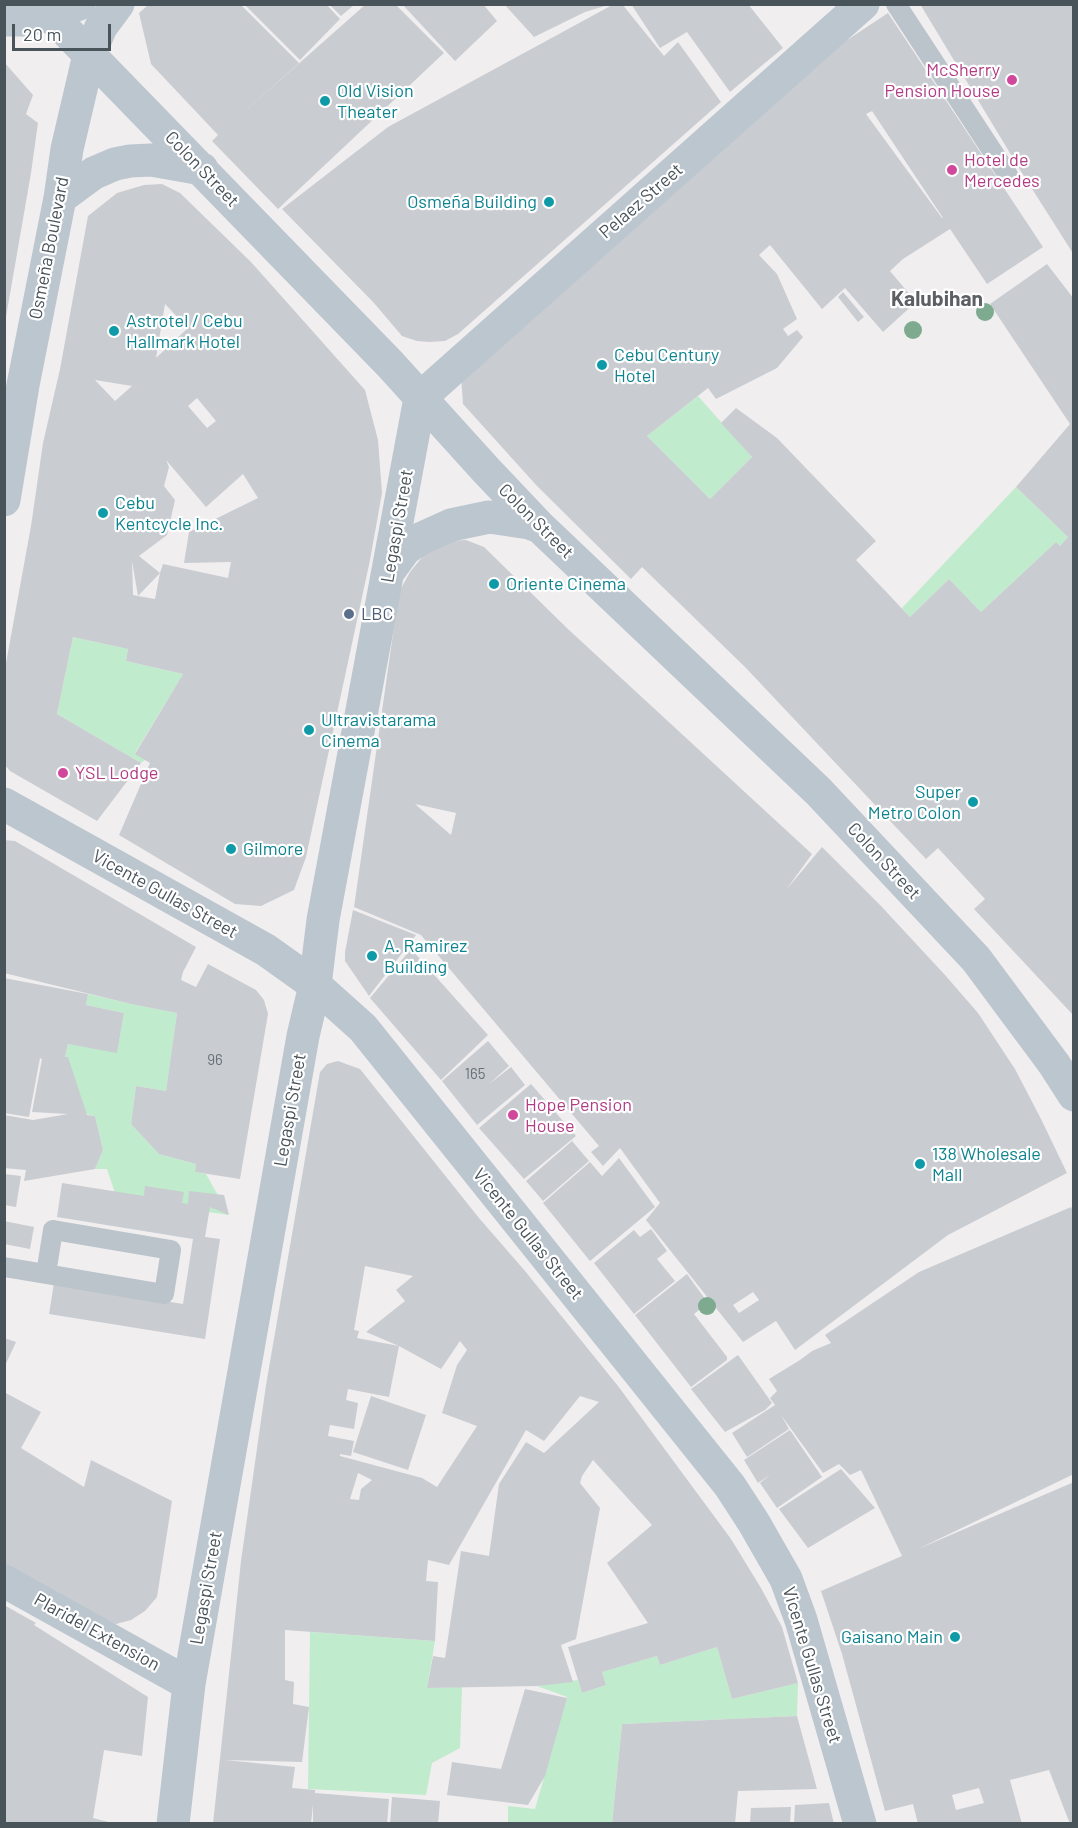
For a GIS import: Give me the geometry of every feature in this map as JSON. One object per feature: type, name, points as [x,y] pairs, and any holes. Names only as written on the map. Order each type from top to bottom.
[{"type":"street","name":"Osmeña Boulevard","points":[[4,500],[14,384],[60,198],[67,149],[89,55],[101,27],[118,4]]},
{"type":"street","name":"Pelaez Street","points":[[420,398],[863,4]]},
{"type":"street","name":"Colon Street","points":[[57,8],[89,55],[390,364],[540,527],[818,791],[976,959],[1054,1064],[1074,1095]]},
{"type":"street","points":[[4,20],[29,20],[57,8]]},
{"type":"street","points":[[60,198],[94,173],[115,164],[151,160],[202,169]]},
{"type":"street","name":"Legaspi Street","points":[[173,1824],[189,1684],[303,1036],[315,985],[323,920],[420,398]]},
{"type":"street","points":[[389,571],[405,549],[420,539],[451,525],[489,517],[540,527]]},
{"type":"street","name":"Vicente Gullas Street","points":[[4,804],[266,950],[315,985],[363,1028],[730,1486],[754,1523],[786,1580],[801,1620],[860,1824]]},
{"type":"street","name":"Plaridel Extension","points":[[4,1581],[189,1684]]},
{"type":"lane","points":[[896,4],[1008,175]]},
{"type":"lane","points":[[4,1267],[46,1275],[164,1294],[171,1250],[53,1230],[46,1275]]},
{"type":"green space","points":[[698,396],[752,457],[710,499],[647,436]]},
{"type":"green space","points":[[1016,487],[1068,537],[1060,546],[1056,542],[981,612],[949,579],[910,617],[902,608]]},
{"type":"green space","points":[[73,637],[128,649],[126,661],[183,674],[135,753],[146,759],[141,763],[57,714]]},
{"type":"green space","points":[[88,994],[177,1013],[166,1091],[136,1086],[131,1124],[159,1154],[196,1164],[195,1172],[206,1174],[229,1215],[117,1199],[107,1169],[95,1169],[103,1150],[95,1116],[86,1114],[64,1062],[68,1044],[117,1052],[124,1013],[86,1005]]},
{"type":"green space","points":[[310,1632],[435,1641],[427,1688],[462,1687],[460,1748],[432,1763],[426,1795],[308,1789]]},
{"type":"green space","points":[[717,1647],[732,1699],[798,1683],[797,1716],[622,1724],[612,1823],[508,1823],[508,1806],[535,1809],[567,1697],[537,1686],[578,1680],[582,1693],[606,1685],[602,1672],[657,1656],[660,1665]]},
{"type":"building","name":"Old Vision Theater","points":[[149,4],[240,4],[299,63],[225,129],[366,4],[395,4],[444,53],[278,209],[212,141],[218,135],[151,64],[139,13]]},
{"type":"building","points":[[244,4],[326,4],[340,19],[300,60]]},
{"type":"building","points":[[402,4],[483,4],[497,21],[455,61]]},
{"type":"building","points":[[504,4],[608,5],[585,12],[534,37]]},
{"type":"building","points":[[614,4],[622,4],[664,56],[678,42],[721,102],[458,334],[445,341],[429,342],[402,336],[374,303],[282,209],[388,127]]},
{"type":"building","points":[[631,4],[748,4],[783,48],[730,92],[687,32],[660,48]]},
{"type":"building","points":[[920,4],[1074,4],[1074,255],[1022,173]]},
{"type":"building","points":[[330,5],[354,5],[341,16]]},
{"type":"building","points":[[888,13],[1043,247],[987,284],[950,229],[903,259],[890,271],[916,302],[883,332],[845,288],[822,309],[770,245],[759,255],[777,274],[797,319],[783,329],[788,336],[797,330],[803,337],[777,368],[716,399],[708,388],[647,436],[710,499],[752,457],[721,423],[736,408],[777,438],[876,541],[856,560],[910,617],[949,579],[981,612],[1056,542],[1060,546],[1068,537],[1016,487],[1070,424],[990,304],[1047,264],[1074,299],[1074,1016],[974,909],[985,899],[938,848],[926,859],[745,667],[642,567],[631,579],[537,486],[463,404],[461,376],[832,50]],"holes":[[[872,111],[942,218],[866,114]]]},
{"type":"building","points":[[4,62],[33,95],[26,114],[38,123],[6,317]]},
{"type":"building","points":[[162,184],[180,193],[251,262],[365,390],[378,440],[382,493],[370,560],[306,857],[294,890],[261,906],[235,904],[119,835],[150,763],[135,754],[183,674],[126,661],[128,649],[73,637],[57,714],[141,763],[97,821],[10,771],[4,764],[4,674],[31,526],[43,443],[60,369],[88,216],[117,193],[144,185]],"holes":[[[165,304],[188,328],[156,358]],[[95,380],[132,386],[115,401]],[[197,398],[216,421],[207,428],[188,406]],[[166,460],[206,507],[243,474],[258,498],[189,532],[184,563],[231,562],[228,578],[163,564],[160,573],[139,556],[167,535],[175,500],[164,486],[169,467]],[[132,561],[138,596],[133,595]],[[160,573],[155,599],[138,596]]]},
{"type":"building","points":[[843,292],[864,317],[858,322],[838,297]]},
{"type":"building","points":[[466,540],[484,547],[569,630],[812,854],[786,890],[822,847],[881,906],[978,1013],[1015,1069],[1067,1173],[948,1235],[795,1350],[776,1321],[743,1342],[646,1220],[660,1203],[620,1148],[603,1166],[591,1152],[599,1146],[421,935],[354,907],[399,592],[410,572],[428,550],[446,541]],"holes":[[[415,804],[456,813],[451,835]],[[753,1292],[759,1300],[739,1313],[733,1305]]]},
{"type":"building","points":[[4,840],[15,841],[196,947],[181,980],[196,987],[208,964],[256,990],[264,1000],[268,1014],[240,1179],[195,1172],[196,1164],[159,1154],[131,1124],[136,1086],[166,1091],[177,1013],[4,973]]},
{"type":"building","name":"A. Ramirez Building","points":[[353,910],[416,935],[369,996],[345,961]]},
{"type":"building","points":[[411,949],[488,1035],[441,1080],[370,998]]},
{"type":"building","points":[[4,978],[88,994],[86,1005],[124,1013],[117,1053],[68,1044],[65,1057],[68,1057],[87,1115],[95,1116],[103,1150],[95,1169],[24,1181],[26,1170],[4,1168],[4,1115],[33,1120],[68,1114],[32,1112],[42,1059],[40,1058],[29,1117],[4,1113]]},
{"type":"building","points":[[488,1041],[509,1066],[489,1084],[511,1067],[525,1085],[477,1125],[442,1081]]},
{"type":"building","points":[[338,1061],[360,1069],[618,1386],[731,1539],[761,1588],[782,1627],[798,1683],[732,1699],[717,1647],[660,1665],[657,1656],[602,1672],[606,1685],[582,1693],[568,1647],[648,1623],[607,1563],[652,1525],[593,1460],[580,1483],[600,1508],[576,1639],[561,1645],[573,1682],[537,1686],[427,1688],[433,1656],[445,1658],[461,1551],[489,1556],[499,1484],[526,1442],[544,1453],[599,1402],[580,1396],[544,1441],[526,1430],[449,1565],[428,1560],[426,1581],[438,1582],[435,1641],[285,1630],[285,1680],[294,1682],[293,1704],[309,1707],[302,1762],[225,1760],[295,1767],[292,1788],[315,1790],[315,1793],[389,1799],[387,1824],[313,1824],[313,1804],[311,1824],[213,1824],[241,1561],[266,1385],[320,1072],[327,1064]],"holes":[[[365,1266],[413,1276],[396,1290],[405,1301],[366,1332],[399,1346],[357,1338],[359,1331],[354,1330]],[[460,1341],[467,1350],[457,1365],[442,1413],[477,1426],[437,1487],[422,1478],[340,1456],[340,1454],[351,1456],[354,1441],[328,1436],[330,1425],[354,1429],[358,1403],[346,1400],[348,1389],[389,1397],[399,1346],[441,1369]],[[358,1473],[372,1480],[361,1489],[359,1500],[350,1499]]]},
{"type":"building","points":[[531,1084],[576,1136],[524,1179],[479,1128]]},
{"type":"building","points":[[572,1141],[589,1161],[543,1201],[526,1181]]},
{"type":"building","points":[[619,1158],[655,1207],[590,1261],[543,1203],[590,1162],[602,1176]]},
{"type":"building","points":[[4,1174],[21,1176],[16,1207],[4,1205]]},
{"type":"building","points":[[62,1183],[144,1196],[145,1186],[184,1192],[182,1203],[188,1204],[189,1191],[224,1195],[229,1215],[210,1207],[205,1237],[220,1239],[205,1339],[49,1314],[54,1283],[183,1304],[193,1239],[57,1217]]},
{"type":"building","points":[[1071,1207],[1074,1213],[1074,1474],[918,1549],[1074,1482],[1074,1824],[1070,1824],[1049,1770],[1010,1780],[1022,1824],[918,1824],[913,1804],[885,1811],[842,1654],[821,1591],[902,1556],[861,1470],[850,1475],[839,1464],[823,1473],[781,1415],[789,1429],[747,1457],[732,1433],[775,1405],[770,1398],[777,1391],[769,1379],[812,1351],[831,1343],[825,1335],[919,1272]],"holes":[[[979,1788],[984,1803],[956,1810],[952,1795]]]},
{"type":"building","points":[[4,1221],[34,1227],[30,1249],[4,1244]]},
{"type":"building","points":[[651,1229],[667,1251],[657,1259],[675,1281],[634,1314],[594,1263],[634,1230],[640,1237]]},
{"type":"building","points":[[687,1274],[708,1303],[694,1314],[727,1357],[727,1360],[691,1387],[635,1315]]},
{"type":"building","points":[[4,1338],[16,1342],[4,1368]]},
{"type":"building","points":[[738,1355],[772,1403],[765,1410],[725,1432],[691,1389]]},
{"type":"building","points":[[4,1392],[41,1412],[21,1448],[84,1487],[91,1460],[172,1501],[157,1597],[145,1611],[131,1620],[116,1624],[105,1622],[4,1565]]},
{"type":"building","points":[[371,1396],[426,1415],[408,1470],[353,1452]]},
{"type":"building","points":[[790,1430],[822,1477],[777,1508],[760,1483],[770,1475],[758,1483],[744,1460]]},
{"type":"building","points":[[841,1469],[875,1508],[808,1548],[779,1509]]},
{"type":"building","points":[[4,1605],[36,1623],[34,1625],[148,1697],[142,1756],[104,1750],[93,1818],[116,1824],[4,1824]]},
{"type":"building","points":[[525,1689],[567,1698],[545,1776],[528,1805],[447,1795],[452,1762],[501,1769]]},
{"type":"building","points":[[797,1716],[817,1789],[738,1791],[735,1824],[612,1824],[622,1724]]},
{"type":"building","points":[[392,1797],[440,1801],[438,1824],[390,1824]]},
{"type":"building","points":[[829,1803],[834,1824],[794,1824],[795,1805]]},
{"type":"building","points":[[791,1807],[790,1824],[750,1824],[751,1808]]},
{"type":"place","name":"McSherry Pension House","points":[[1012,80]]},
{"type":"place","name":"Old Vision Theater","points":[[325,101]]},
{"type":"place","name":"Hotel de Mercedes","points":[[952,170]]},
{"type":"place","name":"Osmeña Building","points":[[549,202]]},
{"type":"place","name":"Astrotel / Cebu Hallmark Hotel","points":[[114,331]]},
{"type":"place","name":"Cebu Century Hotel","points":[[602,365]]},
{"type":"place","name":"Cebu Kentcycle Inc.","points":[[103,513]]},
{"type":"place","name":"Oriente Cinema","points":[[494,584]]},
{"type":"place","name":"LBC","points":[[349,614]]},
{"type":"place","name":"Ultravistarama Cinema","points":[[309,730]]},
{"type":"place","name":"YSL Lodge","points":[[63,773]]},
{"type":"place","name":"Super Metro Colon","points":[[973,802]]},
{"type":"place","name":"Gilmore","points":[[231,849]]},
{"type":"place","name":"A. Ramirez Building","points":[[372,956]]},
{"type":"place","name":"Hope Pension House","points":[[513,1115]]},
{"type":"place","name":"138 Wholesale Mall","points":[[920,1164]]},
{"type":"place","name":"Gaisano Main","points":[[955,1637]]},
{"type":"district","name":"Kalubihan","points":[[937,299]]}]
